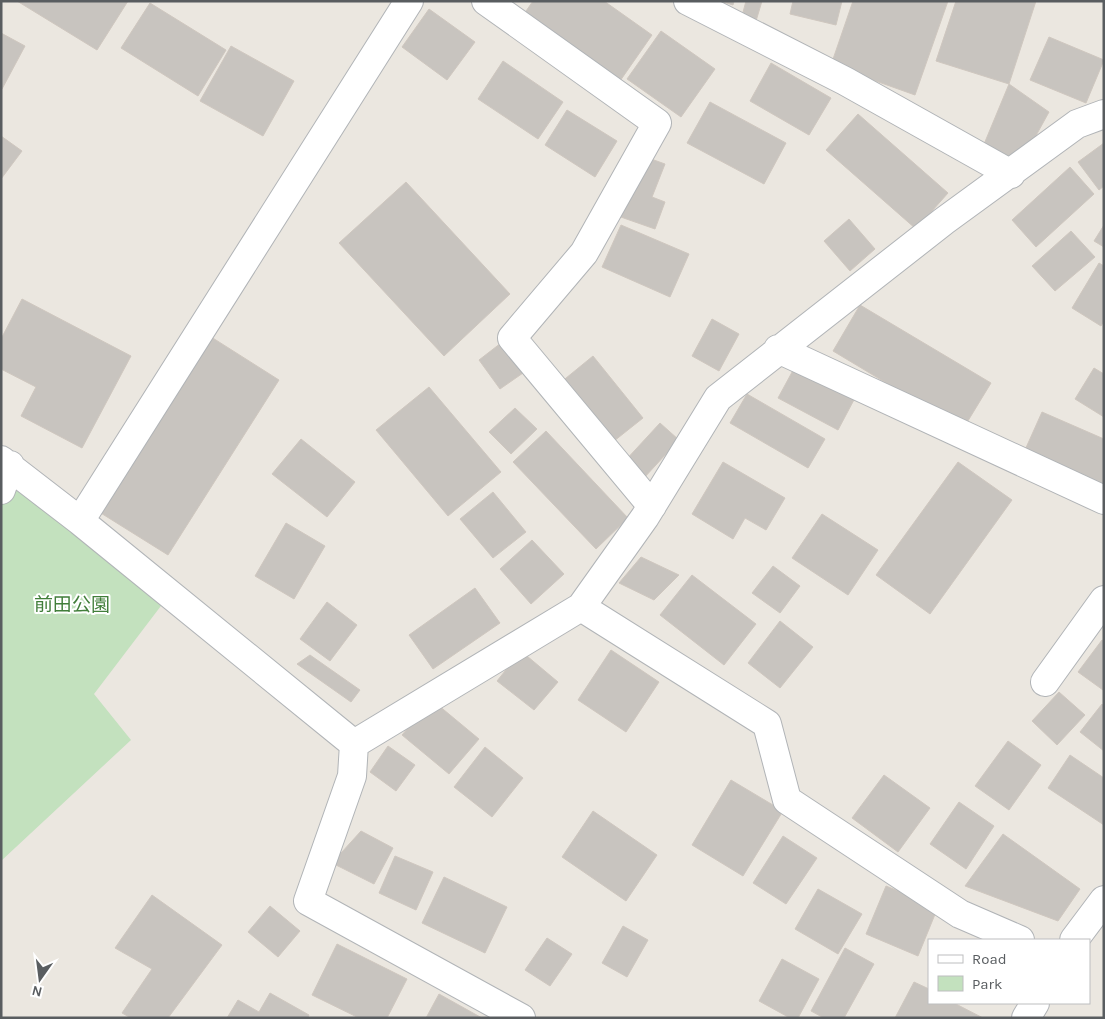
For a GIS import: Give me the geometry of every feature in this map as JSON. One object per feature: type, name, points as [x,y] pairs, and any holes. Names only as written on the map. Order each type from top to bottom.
[{"type":"street","points":[[80,521],[408,1]]},
{"type":"street","points":[[688,1],[845,81],[1011,174]]},
{"type":"street","points":[[496,4],[657,123],[584,253],[512,338],[652,506]]},
{"type":"street","points":[[354,744],[581,607],[652,506],[718,398],[778,349],[944,221],[1011,174],[1077,124],[1104,114]]},
{"type":"street","points":[[778,349],[1104,500]]},
{"type":"street","points":[[1,490],[6,462],[354,744]]},
{"type":"street","points":[[1045,682],[1104,600]]},
{"type":"street","points":[[581,607],[767,724],[787,800],[960,914],[1018,939]]},
{"type":"street","points":[[354,744],[352,776],[308,901],[521,1018]]},
{"type":"street","points":[[1075,939],[1104,900]]},
{"type":"street","points":[[1026,1018],[1034,1004]]},
{"type":"green space","name":"前田公園","points":[[10,465],[170,594],[94,694],[131,740],[1,861],[1,490]]},
{"type":"building","points":[[17,1],[128,1],[97,50]]},
{"type":"building","points":[[533,1],[604,1],[652,35],[620,81],[524,14]]},
{"type":"building","points":[[720,1],[734,1],[733,5]]},
{"type":"building","points":[[746,1],[762,1],[756,21],[742,16]]},
{"type":"building","points":[[793,1],[842,1],[836,25],[790,14]]},
{"type":"building","points":[[853,1],[948,1],[915,95],[831,65]]},
{"type":"building","points":[[956,1],[1036,1],[1009,84],[936,61]]},
{"type":"building","points":[[150,3],[226,50],[198,96],[121,48]]},
{"type":"building","points":[[429,9],[475,42],[447,80],[402,47]]},
{"type":"building","points":[[661,31],[715,69],[681,117],[627,79]]},
{"type":"building","points":[[1,33],[25,46],[2,89],[1,89]]},
{"type":"building","points":[[1049,37],[1104,60],[1086,103],[1030,80]]},
{"type":"building","points":[[231,46],[294,81],[263,136],[200,101]]},
{"type":"building","points":[[503,61],[563,102],[538,139],[478,99]]},
{"type":"building","points":[[771,63],[831,98],[809,135],[750,101]]},
{"type":"building","points":[[1009,84],[1049,112],[1017,170],[982,149]]},
{"type":"building","points":[[710,102],[786,143],[764,184],[687,143]]},
{"type":"building","points":[[567,110],[617,141],[595,177],[545,145]]},
{"type":"building","points":[[858,114],[948,193],[916,229],[826,150]]},
{"type":"building","points":[[1,136],[22,151],[1,179]]},
{"type":"building","points":[[1104,143],[1104,186],[1099,190],[1078,162]]},
{"type":"building","points":[[640,155],[665,164],[652,197],[665,202],[655,229],[618,216]]},
{"type":"building","points":[[1070,167],[1094,194],[1036,247],[1012,220]]},
{"type":"building","points":[[406,182],[510,294],[444,356],[339,243]]},
{"type":"building","points":[[849,219],[875,249],[850,271],[824,241]]},
{"type":"building","points":[[621,225],[689,254],[670,297],[602,267]]},
{"type":"building","points":[[1104,225],[1104,247],[1094,241]]},
{"type":"building","points":[[1071,231],[1095,257],[1055,291],[1032,266]]},
{"type":"building","points":[[1099,263],[1104,266],[1104,321],[1101,326],[1072,308]]},
{"type":"building","points":[[22,299],[131,356],[82,448],[21,416],[36,387],[1,369],[1,339]]},
{"type":"building","points":[[860,305],[991,383],[963,429],[833,351]]},
{"type":"building","points":[[712,319],[739,334],[719,371],[692,356]]},
{"type":"building","points":[[208,335],[279,380],[168,555],[96,510]]},
{"type":"building","points":[[501,343],[523,373],[500,389],[479,360]]},
{"type":"building","points":[[593,356],[643,418],[609,445],[560,383]]},
{"type":"building","points":[[797,363],[856,396],[838,430],[778,398]]},
{"type":"building","points":[[1094,368],[1104,374],[1104,417],[1075,399]]},
{"type":"building","points":[[429,387],[501,472],[448,516],[376,430]]},
{"type":"building","points":[[747,394],[825,439],[808,468],[730,423]]},
{"type":"building","points":[[515,408],[537,429],[511,454],[489,432]]},
{"type":"building","points":[[1042,412],[1104,439],[1104,485],[1025,450]]},
{"type":"building","points":[[660,423],[679,440],[643,479],[624,462]]},
{"type":"building","points":[[546,431],[628,518],[596,549],[513,462]]},
{"type":"building","points":[[301,439],[355,482],[327,517],[272,474]]},
{"type":"building","points":[[723,462],[785,498],[766,530],[745,518],[733,539],[692,514]]},
{"type":"building","points":[[958,462],[1012,500],[930,614],[876,575]]},
{"type":"building","points":[[493,492],[526,532],[493,558],[460,519]]},
{"type":"building","points":[[822,514],[878,550],[848,595],[792,558]]},
{"type":"building","points":[[286,523],[325,546],[294,599],[255,576]]},
{"type":"building","points":[[532,540],[564,574],[531,604],[500,569]]},
{"type":"building","points":[[641,557],[679,575],[654,600],[619,583]]},
{"type":"building","points":[[773,566],[800,586],[780,613],[752,593]]},
{"type":"building","points":[[692,575],[756,624],[724,665],[660,615]]},
{"type":"building","points":[[475,588],[500,623],[433,669],[409,635]]},
{"type":"building","points":[[327,602],[357,625],[330,661],[300,639]]},
{"type":"building","points":[[780,621],[813,647],[780,688],[748,663]]},
{"type":"building","points":[[1102,640],[1104,641],[1103,690],[1078,672]]},
{"type":"building","points":[[611,650],[659,682],[626,732],[578,700]]},
{"type":"building","points":[[521,651],[558,682],[534,710],[497,681]]},
{"type":"building","points":[[310,655],[360,690],[351,702],[297,664]]},
{"type":"building","points":[[1059,692],[1085,715],[1057,745],[1032,721]]},
{"type":"building","points":[[432,700],[479,739],[449,774],[402,735]]},
{"type":"building","points":[[1102,704],[1104,706],[1104,751],[1080,732]]},
{"type":"building","points":[[1008,741],[1041,765],[1009,810],[975,786]]},
{"type":"building","points":[[388,746],[415,765],[396,791],[370,772]]},
{"type":"building","points":[[485,747],[523,778],[492,817],[454,787]]},
{"type":"building","points":[[1070,755],[1104,778],[1104,825],[1048,788]]},
{"type":"building","points":[[884,775],[930,808],[898,852],[852,818]]},
{"type":"building","points":[[731,780],[783,811],[743,876],[692,845]]},
{"type":"building","points":[[959,802],[994,826],[966,869],[930,844]]},
{"type":"building","points":[[593,811],[657,855],[626,901],[562,857]]},
{"type":"building","points":[[361,831],[393,848],[374,884],[332,863]]},
{"type":"building","points":[[1003,834],[1080,889],[1058,921],[965,886]]},
{"type":"building","points":[[783,836],[817,858],[786,904],[753,883]]},
{"type":"building","points":[[395,856],[433,872],[416,910],[379,893]]},
{"type":"building","points":[[444,877],[507,907],[485,953],[422,923]]},
{"type":"building","points":[[886,886],[938,907],[918,956],[866,934]]},
{"type":"building","points":[[818,889],[862,914],[838,954],[795,929]]},
{"type":"building","points":[[152,895],[222,945],[168,1018],[131,1018],[122,1013],[152,969],[115,948]]},
{"type":"building","points":[[270,906],[300,931],[278,957],[248,932]]},
{"type":"building","points":[[623,926],[648,940],[627,977],[602,963]]},
{"type":"building","points":[[547,938],[572,954],[550,986],[525,970]]},
{"type":"building","points":[[337,944],[407,979],[387,1018],[359,1018],[312,995]]},
{"type":"building","points":[[845,948],[874,964],[844,1018],[824,1018],[811,1011]]},
{"type":"building","points":[[782,959],[819,979],[798,1018],[790,1018],[759,1001]]},
{"type":"building","points":[[914,982],[928,989],[928,1004],[956,1004],[983,1018],[895,1018]]},
{"type":"building","points":[[270,993],[309,1015],[308,1018],[227,1018],[238,1000],[259,1012]]},
{"type":"building","points":[[439,994],[482,1018],[426,1018]]}]
